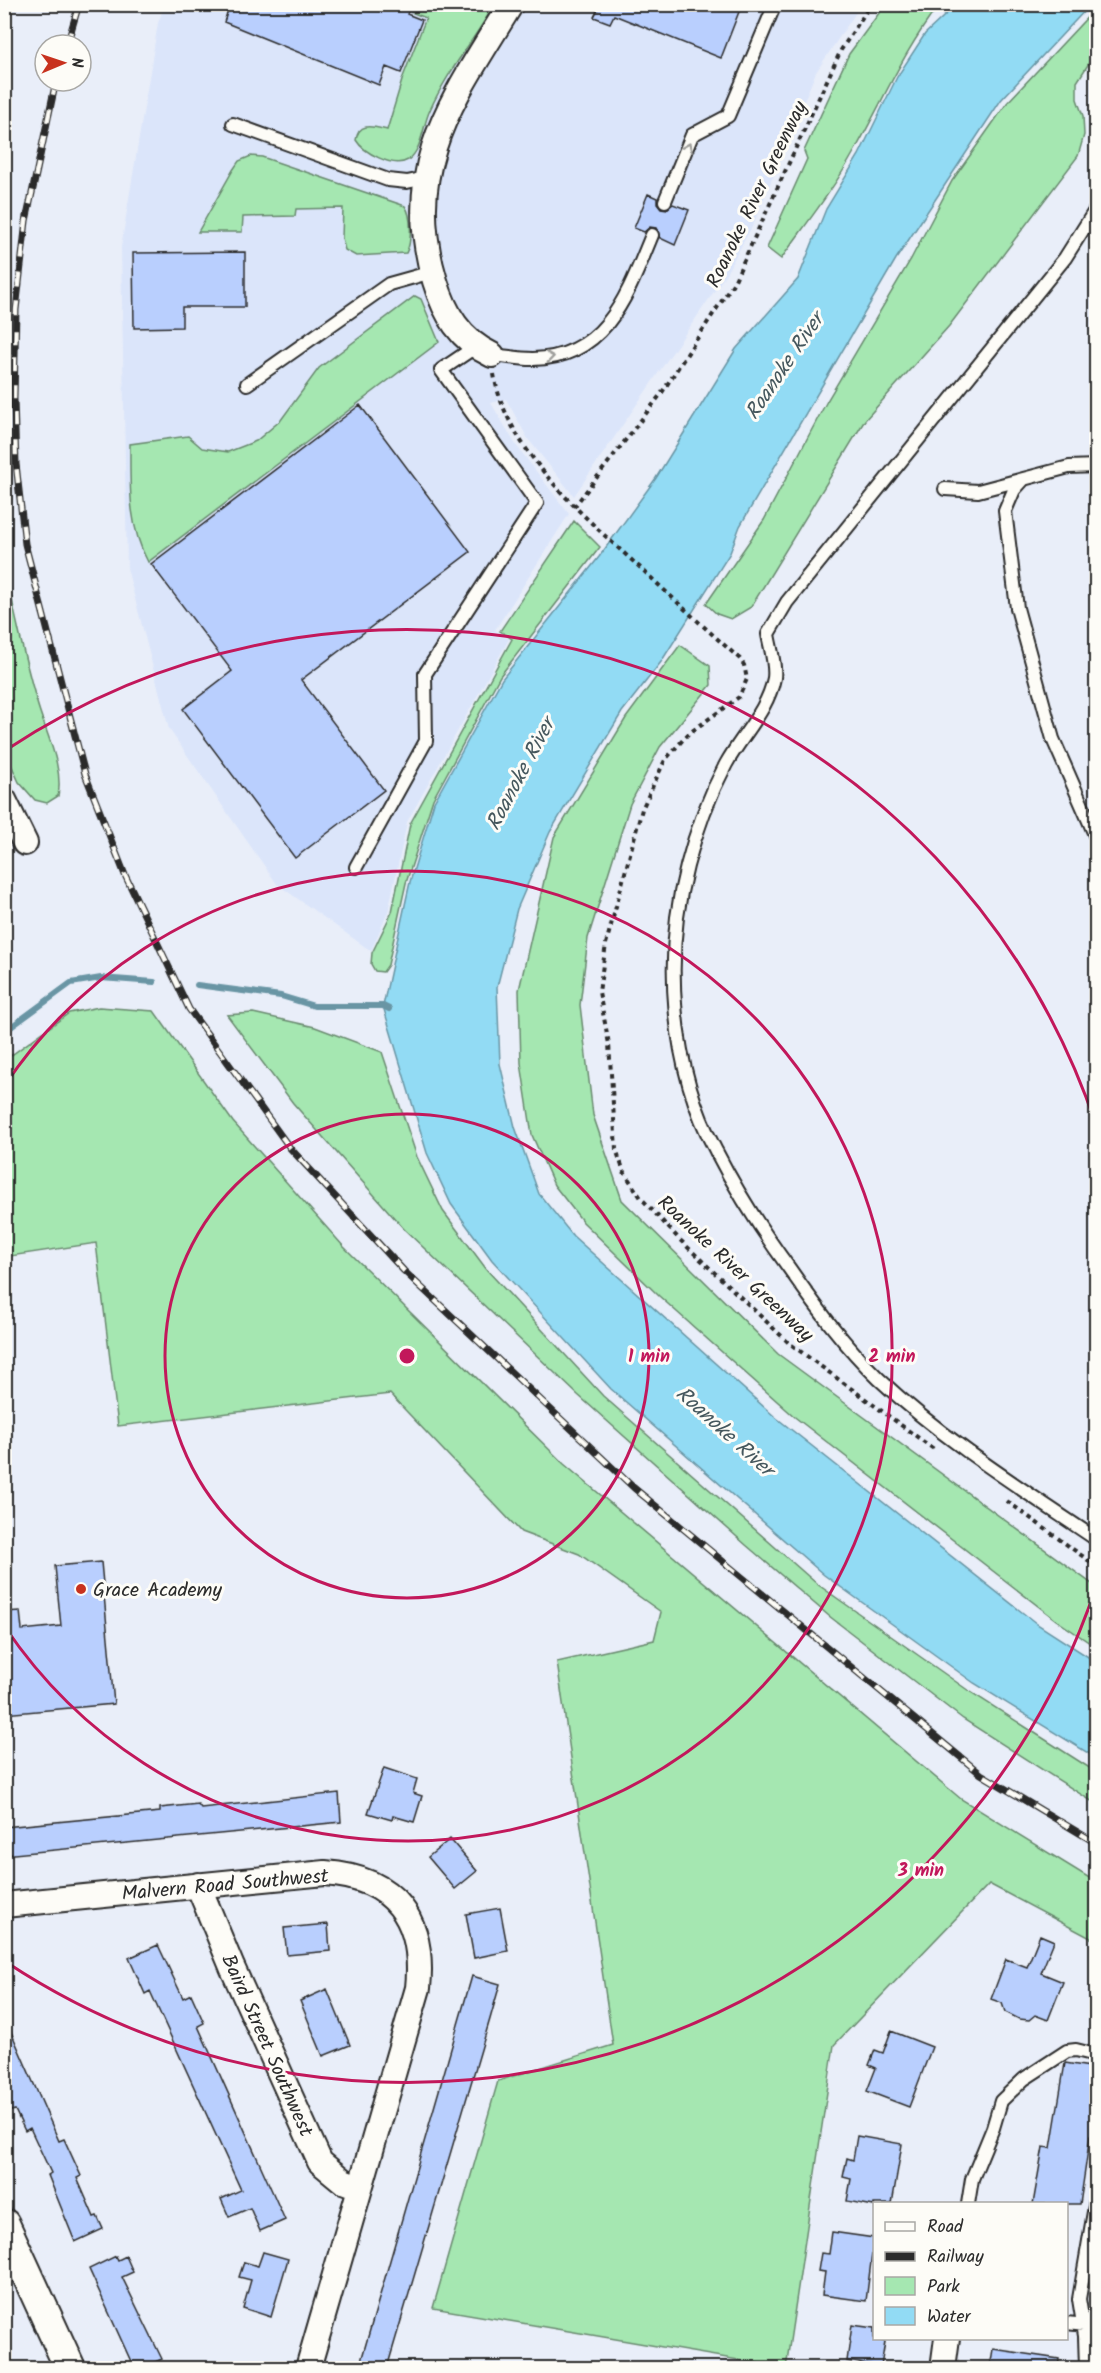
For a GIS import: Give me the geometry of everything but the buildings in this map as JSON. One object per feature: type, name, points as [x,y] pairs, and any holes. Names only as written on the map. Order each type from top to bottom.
[{"type":"street","points":[[483,351],[456,329],[441,301],[432,272],[426,226],[426,178],[434,143],[447,111],[511,4]]},
{"type":"street","points":[[4,800],[25,843]]},
{"type":"street","name":"Malvern Road Southwest","points":[[4,1905],[325,1873],[347,1875],[368,1881],[400,1904],[414,1933],[420,1966],[418,1988],[380,2112],[308,2368]]},
{"type":"street","name":"Baird Street Southwest","points":[[198,1885],[320,2162],[343,2181],[359,2187]]},
{"type":"street","points":[[4,2224],[70,2368]]},
{"type":"street","points":[[943,2368],[947,2340]]},
{"type":"lane","points":[[665,201],[692,135],[728,116],[773,9],[771,4]]},
{"type":"lane","points":[[233,124],[388,180],[407,182],[426,178]]},
{"type":"lane","points":[[1096,209],[1065,258],[788,602],[768,634],[774,675],[766,703],[748,727],[726,765],[699,825],[686,868],[678,912],[674,956],[675,992],[681,1043],[690,1083],[715,1150],[765,1234],[826,1320],[880,1380],[931,1424],[973,1456],[1096,1539]]},
{"type":"lane","points":[[356,867],[426,741],[425,674],[537,503],[441,370],[483,351],[533,359],[568,354],[594,340],[619,308],[651,235]]},
{"type":"lane","points":[[247,384],[389,284],[412,275],[432,272]]},
{"type":"lane","points":[[945,489],[978,490],[1069,468],[1096,466]]},
{"type":"lane","points":[[1023,480],[1014,490],[1005,511],[1017,608],[1053,739],[1096,837]]},
{"type":"lane","points":[[968,2202],[972,2179],[993,2128],[1001,2101],[1024,2079],[1067,2051],[1076,2050],[1096,2055]]},
{"type":"lane","points":[[1086,2368],[1079,2299],[1096,2200]]},
{"type":"lane","points":[[1068,2323],[1096,2326]]},
{"type":"path","name":"Roanoke River Greenway","points":[[574,507],[661,394],[734,282],[840,50],[871,4]]},
{"type":"path","name":"Roanoke River Greenway","points":[[483,351],[510,424],[574,507],[744,665],[745,686],[731,705],[688,734],[665,760],[642,809],[606,944],[598,992],[609,1044],[616,1149],[624,1172],[641,1198],[680,1239],[789,1342],[941,1454]]},
{"type":"path","points":[[998,1495],[1096,1566]]},
{"type":"shaded area","points":[[165,4],[861,5],[816,72],[753,225],[724,277],[574,496],[528,439],[506,399],[491,403],[516,445],[569,514],[495,630],[509,639],[407,822],[388,912],[371,951],[277,884],[169,729],[127,568],[121,247],[158,23]]},
{"type":"green space","points":[[414,5],[494,5],[437,96],[413,156],[402,162],[387,161],[372,154],[356,140],[360,130],[364,128],[387,130],[403,77],[426,18],[411,12]]},
{"type":"green space","points":[[885,5],[939,5],[904,59],[846,166],[781,259],[767,248],[807,159],[804,151],[849,54]]},
{"type":"green space","points":[[1096,8],[1096,52],[1077,82],[1077,99],[1083,116],[1084,135],[1078,156],[949,326],[865,420],[751,607],[731,619],[717,614],[706,604],[764,520],[827,401],[911,259],[952,181],[1007,103]]},
{"type":"green space","points":[[251,156],[262,157],[405,206],[410,229],[406,253],[356,256],[345,250],[342,238],[343,208],[296,209],[295,216],[243,217],[242,232],[198,232],[239,161]]},
{"type":"green space","points":[[415,296],[421,299],[439,342],[148,562],[141,548],[134,519],[130,490],[130,444],[188,436],[202,448],[228,452],[256,441],[281,420],[319,368]]},
{"type":"green space","points":[[574,521],[600,547],[500,676],[433,799],[406,883],[388,965],[383,972],[375,971],[371,964],[372,953],[392,912],[410,824],[512,639],[500,631]]},
{"type":"green space","points":[[4,560],[39,711],[56,760],[58,796],[47,803],[35,800],[19,782],[5,751]]},
{"type":"green space","points":[[680,645],[710,666],[711,685],[660,747],[630,804],[588,938],[580,1005],[593,1115],[622,1200],[778,1354],[1096,1587],[1096,1647],[1056,1620],[796,1418],[659,1296],[583,1222],[554,1185],[532,1135],[521,1063],[519,990],[554,837],[626,718]]},
{"type":"green space","points":[[99,1007],[154,1011],[233,1122],[344,1247],[564,1464],[961,1799],[1096,1882],[1096,1941],[989,1884],[834,2045],[786,2368],[433,2308],[498,2081],[613,2045],[557,1662],[654,1640],[661,1612],[579,1554],[521,1532],[390,1394],[118,1426],[96,1243],[4,1257],[5,1060],[69,1013]]},
{"type":"green space","points":[[253,1013],[315,1027],[382,1052],[417,1157],[443,1211],[487,1270],[603,1396],[817,1584],[969,1691],[1096,1772],[1096,1804],[963,1719],[829,1616],[578,1395],[404,1229],[293,1103],[227,1015]]},
{"type":"water","name":"Roanoke River","points":[[956,5],[1090,5],[1001,100],[896,259],[740,526],[730,553],[661,662],[622,712],[550,832],[517,909],[497,987],[500,1064],[515,1127],[539,1194],[573,1236],[774,1416],[1037,1624],[1096,1662],[1096,1758],[974,1683],[824,1575],[611,1389],[492,1260],[451,1204],[427,1153],[383,1006],[410,882],[434,802],[502,679],[599,557],[656,478],[736,349],[798,279],[826,209],[859,155],[897,77],[925,34]]},
{"type":"waterway","points":[[4,1032],[71,983],[101,978],[154,982]]},
{"type":"waterway","points":[[197,985],[281,996],[314,1006],[383,1006],[389,1009]]},
{"type":"railway","points":[[71,33],[79,4]]},
{"type":"railway","points":[[53,93],[26,221],[16,310],[14,399],[16,464],[25,544],[85,774],[125,875],[189,1009],[290,1148],[404,1271],[634,1488],[981,1774],[1096,1843]]},
{"type":"place","name":"Grace Academy","points":[[81,1589]]}]
